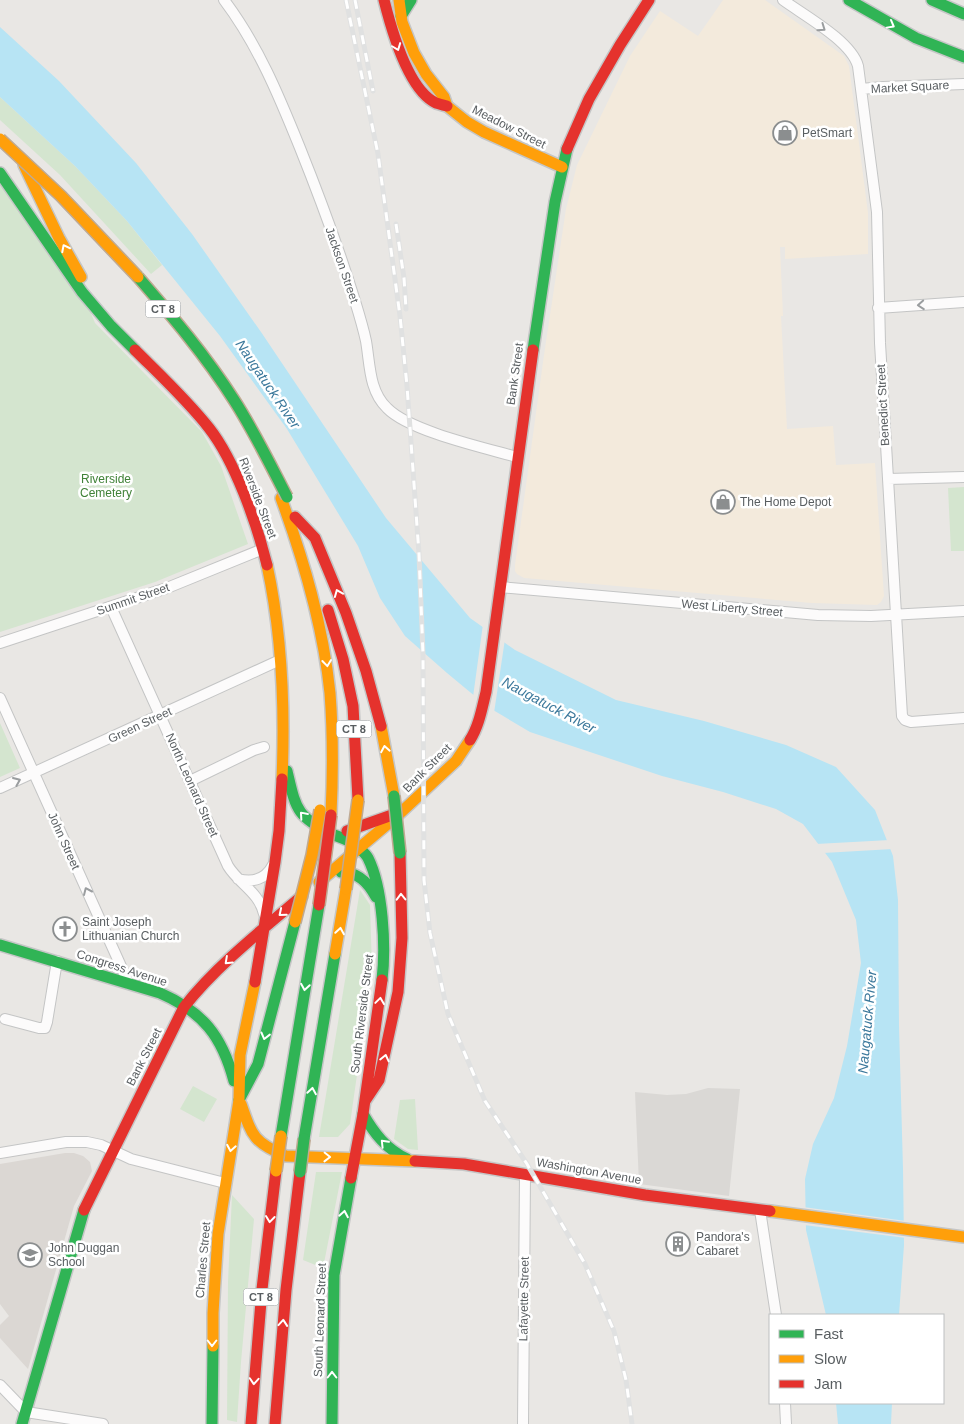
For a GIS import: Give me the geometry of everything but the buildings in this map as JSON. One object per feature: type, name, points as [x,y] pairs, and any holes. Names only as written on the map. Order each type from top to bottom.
[{"type":"main road","name":"Meadow Street","points":[[384,0],[395,40],[408,69],[431,100],[440,105],[447,106],[467,122],[484,132],[562,167]]},
{"type":"main road","name":"Meadow Street","points":[[399,0],[401,16],[414,53],[426,74],[444,97],[447,106]]},
{"type":"main road","points":[[401,16],[411,0]]},
{"type":"main road","name":"Bank Street","points":[[22,1424],[80,1220],[112,1150],[184,1007],[197,990],[264,923],[328,875],[447,770],[474,734],[483,707],[517,456],[555,202],[562,167],[569,141],[590,99],[620,45],[649,0]]},
{"type":"main road","points":[[849,0],[916,38],[964,57]]},
{"type":"main road","points":[[932,0],[964,14]]},
{"type":"main road","name":"Riverside Street","points":[[0,128],[10,137],[59,238],[88,289],[95,307]]},
{"type":"main road","points":[[0,133],[100,230],[157,296],[181,330]]},
{"type":"main road","points":[[0,139],[43,179]]},
{"type":"main road","name":"CT 8","points":[[0,149],[43,179],[131,268],[225,386],[258,441],[287,498],[328,609],[343,659],[353,706],[358,800],[346,889],[304,1140],[286,1290],[275,1424]]},
{"type":"main road","name":"CT 8","points":[[9,163],[96,236],[125,266],[181,330],[226,394],[246,428],[281,498],[295,535],[315,602],[326,655],[331,708],[319,905],[276,1171],[261,1298],[251,1424]]},
{"type":"main road","name":"Riverside Street","points":[[0,173],[72,279],[122,338],[210,429],[238,479],[263,549],[274,607],[280,660],[283,748],[279,831],[264,923]]},
{"type":"main road","points":[[294,518],[315,538],[346,613],[366,671],[381,726],[394,796],[400,853],[402,938],[398,992],[379,1080],[365,1101]]},
{"type":"main road","name":"Riverside Street","points":[[283,748],[295,804],[302,814],[310,822],[360,847]]},
{"type":"main road","points":[[328,832],[358,828],[402,811]]},
{"type":"main road","points":[[239,1100],[258,1064],[312,855],[326,812]]},
{"type":"main road","name":"South Riverside Street","points":[[354,1158],[365,1101],[382,981],[384,952],[380,898],[371,862],[360,847]]},
{"type":"main road","points":[[328,875],[348,872],[358,875],[373,891],[382,914]]},
{"type":"main road","points":[[239,1100],[240,1055],[259,963],[264,923]]},
{"type":"main road","name":"Congress Avenue","points":[[0,945],[168,997],[184,1007],[206,1024],[219,1040],[226,1054],[239,1100]]},
{"type":"main road","name":"Washington Avenue","points":[[239,1100],[252,1133],[264,1146],[274,1152],[290,1157],[354,1158],[464,1164],[645,1195],[964,1237]]},
{"type":"main road","name":"Charles Street","points":[[212,1424],[214,1285],[218,1234],[239,1100]]},
{"type":"main road","points":[[363,1114],[384,1144],[398,1155],[415,1161]]},
{"type":"main road","name":"South Leonard Street","points":[[332,1424],[334,1274],[354,1158]]},
{"type":"street","name":"Jackson Street","points":[[224,0],[242,25],[264,66],[307,165],[355,300],[365,340],[372,382],[380,399],[394,414],[414,424],[450,438],[517,456]]},
{"type":"street","name":"Market Square","points":[[783,0],[848,47],[856,62],[861,89],[964,84]]},
{"type":"street","name":"Benedict Street","points":[[861,89],[877,212],[878,308],[901,713],[904,720],[911,722],[964,718]]},
{"type":"street","points":[[878,308],[964,302]]},
{"type":"street","points":[[888,480],[964,477]]},
{"type":"street","name":"Summit Street","points":[[0,643],[167,588],[263,549]]},
{"type":"street","name":"West Liberty Street","points":[[500,586],[794,614],[896,616],[964,611]]},
{"type":"street","name":"North Leonard Street","points":[[111,607],[228,866],[238,880],[253,892],[258,899],[264,923]]},
{"type":"street","name":"Green Street","points":[[0,788],[280,660]]},
{"type":"street","name":"John Street","points":[[0,698],[128,984]]},
{"type":"street","points":[[190,781],[254,750],[264,748]]},
{"type":"street","points":[[238,880],[255,880],[264,877],[275,862]]},
{"type":"street","points":[[5,1018],[45,1028],[57,962]]},
{"type":"street","points":[[0,1154],[76,1142],[94,1143],[131,1159],[225,1183]]},
{"type":"street","name":"Lafayette Street","points":[[522,1424],[525,1174]]},
{"type":"street","points":[[760,1210],[776,1314]]},
{"type":"street","points":[[0,1385],[26,1412],[103,1424]]},
{"type":"street","points":[[785,1404],[786,1424]]},
{"type":"shaded area","points":[[723,0],[765,0],[844,56],[849,66],[868,213],[868,254],[785,259],[785,247],[780,247],[783,316],[781,316],[787,429],[833,426],[836,465],[875,463],[884,596],[877,605],[812,603],[524,578],[515,571],[566,209],[577,165],[630,56],[660,11],[698,36]]},
{"type":"shaded area","points":[[708,1088],[740,1089],[729,1196],[639,1184],[635,1092],[667,1095],[686,1094]]},
{"type":"shaded area","name":"John Duggan School","points":[[65,1153],[83,1156],[90,1162],[92,1171],[74,1206],[28,1369],[0,1338],[0,1325],[9,1316],[0,1304],[0,1164]]},
{"type":"green space","points":[[0,97],[75,166],[127,221],[162,265],[151,274],[60,175],[0,120]]},
{"type":"green space","name":"Riverside Cemetery","points":[[0,173],[82,292],[95,323],[202,432],[221,466],[248,544],[155,582],[0,632]]},
{"type":"green space","points":[[964,487],[964,551],[951,551],[948,488]]},
{"type":"green space","points":[[0,723],[20,768],[0,777]]},
{"type":"green space","points":[[360,890],[370,905],[372,969],[350,1124],[338,1137],[319,1137]]},
{"type":"green space","points":[[193,1086],[217,1099],[204,1122],[180,1109]]},
{"type":"green space","points":[[415,1099],[418,1150],[408,1149],[394,1139],[400,1100]]},
{"type":"green space","points":[[316,1172],[342,1172],[323,1268],[303,1260]]},
{"type":"green space","points":[[232,1195],[254,1219],[237,1422],[227,1420],[228,1282]]},
{"type":"water","name":"Naugatuck River","points":[[0,27],[59,81],[136,163],[192,234],[261,332],[386,518],[470,618],[515,650],[616,700],[704,721],[786,745],[836,767],[875,810],[893,856],[898,900],[904,1245],[899,1314],[826,1314],[806,1230],[805,1179],[813,1144],[834,1098],[847,1046],[861,963],[856,920],[832,862],[803,824],[776,809],[723,792],[662,776],[530,732],[488,707],[405,636],[380,598],[358,546],[287,429],[220,336],[127,221],[75,166],[0,97]]},
{"type":"water","points":[[836,1404],[892,1404],[891,1424],[838,1424]]},
{"type":"pier","points":[[483,624],[505,639],[494,713],[473,697]]},
{"type":"pier","points":[[890,840],[893,849],[823,853],[816,844]]},
{"type":"pier","points":[[803,1207],[906,1221],[906,1238],[804,1225]]},
{"type":"railway","points":[[346,0],[378,154],[400,316],[407,386],[419,554],[423,654],[424,880],[430,933],[448,1014],[485,1101],[527,1164],[585,1264],[614,1331],[626,1380],[632,1424]]},
{"type":"railway","points":[[355,0],[373,91]]},
{"type":"railway","points":[[396,224],[404,278],[406,309]]},
{"type":"traffic: fast","points":[[401,16],[411,0]]},
{"type":"traffic: fast","points":[[849,0],[916,38],[964,57]]},
{"type":"traffic: fast","points":[[932,0],[964,14]]},
{"type":"traffic: fast","points":[[533,350],[555,202],[567,149]]},
{"type":"traffic: fast","points":[[0,173],[82,292],[111,326],[135,350]]},
{"type":"traffic: fast","points":[[138,277],[188,337],[234,400],[262,448],[287,497]]},
{"type":"traffic: fast","points":[[287,771],[296,803],[305,817],[321,829],[353,843],[368,858],[377,885],[382,918],[384,951],[382,980]]},
{"type":"traffic: fast","points":[[394,796],[400,853]]},
{"type":"traffic: fast","points":[[341,872],[347,872],[362,879],[376,897]]},
{"type":"traffic: fast","points":[[281,1136],[319,905]]},
{"type":"traffic: fast","points":[[239,1100],[258,1064],[295,922]]},
{"type":"traffic: fast","points":[[0,945],[160,993],[175,1000],[188,1008],[209,1027],[217,1038],[234,1081]]},
{"type":"traffic: fast","points":[[304,1139],[335,954]]},
{"type":"traffic: fast","points":[[363,1114],[381,1140],[407,1159]]},
{"type":"traffic: fast","points":[[300,1172],[304,1139]]},
{"type":"traffic: fast","points":[[332,1424],[334,1275],[351,1178]]},
{"type":"traffic: fast","points":[[22,1424],[84,1210]]},
{"type":"traffic: fast","points":[[212,1424],[213,1346]]},
{"type":"traffic: slow","points":[[399,0],[402,22],[414,53],[426,74],[444,97],[447,106],[467,122],[484,132],[562,167]]},
{"type":"traffic: slow","points":[[0,139],[61,196],[138,277]]},
{"type":"traffic: slow","points":[[24,165],[59,238],[81,277]]},
{"type":"traffic: slow","points":[[281,498],[312,594],[327,668],[332,738],[331,814]]},
{"type":"traffic: slow","points":[[267,565],[276,618],[283,698],[282,779]]},
{"type":"traffic: slow","points":[[381,726],[394,796]]},
{"type":"traffic: slow","points":[[319,882],[397,816],[456,761],[470,740]]},
{"type":"traffic: slow","points":[[346,889],[358,800]]},
{"type":"traffic: slow","points":[[295,922],[312,855],[320,810]]},
{"type":"traffic: slow","points":[[335,954],[346,889]]},
{"type":"traffic: slow","points":[[213,1346],[218,1234],[239,1100],[240,1055],[255,982]]},
{"type":"traffic: slow","points":[[241,1104],[248,1124],[256,1137],[267,1147],[286,1156],[415,1161]]},
{"type":"traffic: slow","points":[[276,1171],[281,1136]]},
{"type":"traffic: slow","points":[[770,1211],[964,1237]]},
{"type":"traffic: jam","points":[[384,0],[396,41],[409,72],[426,96],[436,103],[447,106]]},
{"type":"traffic: jam","points":[[567,149],[589,99],[649,0]]},
{"type":"traffic: jam","points":[[135,350],[192,408],[219,442],[244,494],[267,565]]},
{"type":"traffic: jam","points":[[470,740],[478,723],[486,692],[533,350]]},
{"type":"traffic: jam","points":[[295,517],[315,538],[346,613],[366,671],[381,726]]},
{"type":"traffic: jam","points":[[328,610],[343,659],[353,706],[358,800]]},
{"type":"traffic: jam","points":[[255,982],[275,862],[282,779]]},
{"type":"traffic: jam","points":[[319,905],[331,815]]},
{"type":"traffic: jam","points":[[347,831],[392,815]]},
{"type":"traffic: jam","points":[[365,1101],[379,1080],[398,992],[402,938],[400,853]]},
{"type":"traffic: jam","points":[[84,1210],[184,1007],[210,977],[302,896]]},
{"type":"traffic: jam","points":[[351,1178],[363,1114],[382,980]]},
{"type":"traffic: jam","points":[[415,1161],[464,1164],[645,1195],[770,1211]]},
{"type":"traffic: jam","points":[[251,1424],[262,1289],[276,1171]]},
{"type":"traffic: jam","points":[[275,1424],[286,1290],[300,1172]]},
{"type":"place","name":"PetSmart","points":[[785,133]]},
{"type":"place","name":"The Home Depot","points":[[723,502]]},
{"type":"place","name":"Saint Joseph Lithuanian Church","points":[[65,929]]},
{"type":"place","name":"Pandora's Cabaret","points":[[678,1244]]},
{"type":"place","name":"John Duggan School","points":[[30,1255]]}]
